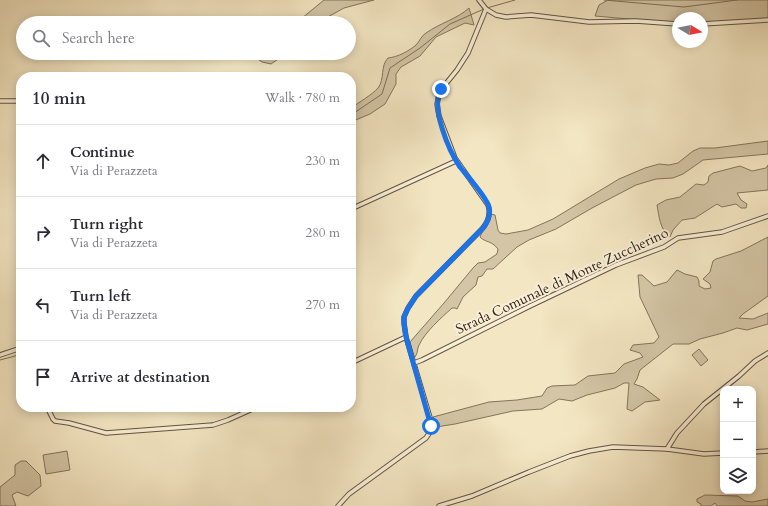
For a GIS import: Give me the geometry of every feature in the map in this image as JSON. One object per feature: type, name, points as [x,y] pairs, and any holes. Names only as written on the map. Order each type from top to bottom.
[{"type":"street","points":[[480,0],[486,9],[496,15],[506,17],[531,15],[589,22],[638,21],[672,24]]},
{"type":"street","points":[[338,506],[349,494],[399,459],[428,436],[431,429],[431,422],[406,337],[404,317],[413,300],[482,229],[488,220],[489,210],[487,202],[456,161],[438,116],[437,104],[437,97],[442,88],[457,70],[468,53],[486,9]]},
{"type":"street","points":[[708,24],[768,20]]},
{"type":"street","points":[[0,101],[16,101]]},
{"type":"street","points":[[356,207],[456,161]]},
{"type":"street","name":"Strada Comunale di Monte Zuccherino","points":[[414,364],[611,267],[665,247],[678,238],[724,232],[768,216]]},
{"type":"street","points":[[356,361],[406,337]]},
{"type":"street","points":[[0,356],[16,350]]},
{"type":"street","points":[[667,449],[677,433],[704,404],[768,353]]},
{"type":"street","points":[[50,412],[55,421],[111,433],[210,425],[228,420],[246,412]]},
{"type":"street","points":[[439,506],[472,496],[570,456],[589,451],[613,447],[667,449],[704,454],[720,453]]},
{"type":"street","points":[[756,452],[768,451]]},
{"type":"shaded area","points":[[324,0],[374,0],[344,8],[330,16],[305,16]]},
{"type":"shaded area","points":[[608,0],[768,0],[768,19],[755,22],[708,22],[708,12],[672,12],[672,22],[662,22],[595,16],[599,5]]},
{"type":"shaded area","points":[[469,8],[474,25],[465,23],[436,37],[420,56],[401,67],[396,74],[396,84],[385,104],[370,114],[356,120],[356,105],[378,88],[384,65],[388,58],[399,55],[410,49],[416,45],[426,33]]},
{"type":"shaded area","points":[[259,60],[277,60],[271,64]]},
{"type":"shaded area","points":[[768,141],[768,154],[703,160],[683,174],[673,178],[656,179],[636,185],[556,229],[529,240],[517,247],[493,269],[487,269],[482,276],[478,277],[476,285],[463,297],[457,309],[452,308],[425,335],[419,345],[417,354],[414,357],[410,342],[473,268],[478,263],[485,262],[497,254],[498,249],[495,246],[480,237],[489,221],[491,214],[495,215],[500,233],[506,234],[528,230],[553,219],[619,179],[645,168],[659,164],[669,165],[678,163],[693,151],[700,148],[715,148]]},
{"type":"shaded area","points":[[768,165],[768,190],[737,193],[741,200],[747,204],[746,208],[741,208],[736,204],[722,207],[717,204],[695,218],[682,220],[673,230],[670,237],[664,231],[660,222],[657,205],[666,200],[680,197],[696,184],[704,185],[708,182],[709,176],[713,173],[740,166],[752,171],[766,168]]},
{"type":"shaded area","points":[[768,237],[768,296],[739,318],[753,319],[768,313],[768,324],[747,330],[737,328],[700,339],[689,344],[673,344],[640,370],[634,384],[643,387],[660,400],[645,402],[632,411],[627,409],[629,383],[624,383],[615,388],[587,395],[572,401],[559,399],[542,409],[513,411],[436,427],[433,417],[489,402],[542,396],[547,388],[552,386],[575,385],[588,376],[615,373],[624,364],[643,357],[640,353],[630,350],[633,345],[654,343],[659,337],[640,297],[638,275],[642,275],[654,286],[667,282],[677,270],[697,277],[699,286],[705,289],[711,288],[710,284],[703,279],[710,272],[713,261],[741,251]]},
{"type":"shaded area","points":[[699,349],[708,360],[701,366],[692,355]]},
{"type":"shaded area","points":[[67,451],[70,470],[46,474],[43,455]]},
{"type":"shaded area","points":[[21,461],[26,461],[40,475],[41,486],[28,496],[17,492],[12,495],[16,506],[0,506],[0,487],[15,475],[15,465]]},
{"type":"shaded area","points":[[705,495],[738,496],[745,501],[752,502],[768,499],[768,506],[717,506],[715,503],[711,506],[701,506],[701,504],[697,502],[697,499]]},
{"type":"waterway","points":[[487,8],[515,0]]},
{"type":"waterway","points":[[604,0],[684,7],[737,0]]},
{"type":"waterway","points":[[356,112],[382,94],[390,68],[420,48],[450,24],[484,9]]},
{"type":"waterway","points":[[0,360],[16,356]]},
{"type":"route","points":[[431,426],[431,421],[406,337],[404,317],[409,305],[416,296],[484,227],[489,216],[489,207],[486,200],[456,161],[443,128],[437,104],[438,94],[441,89]]}]
